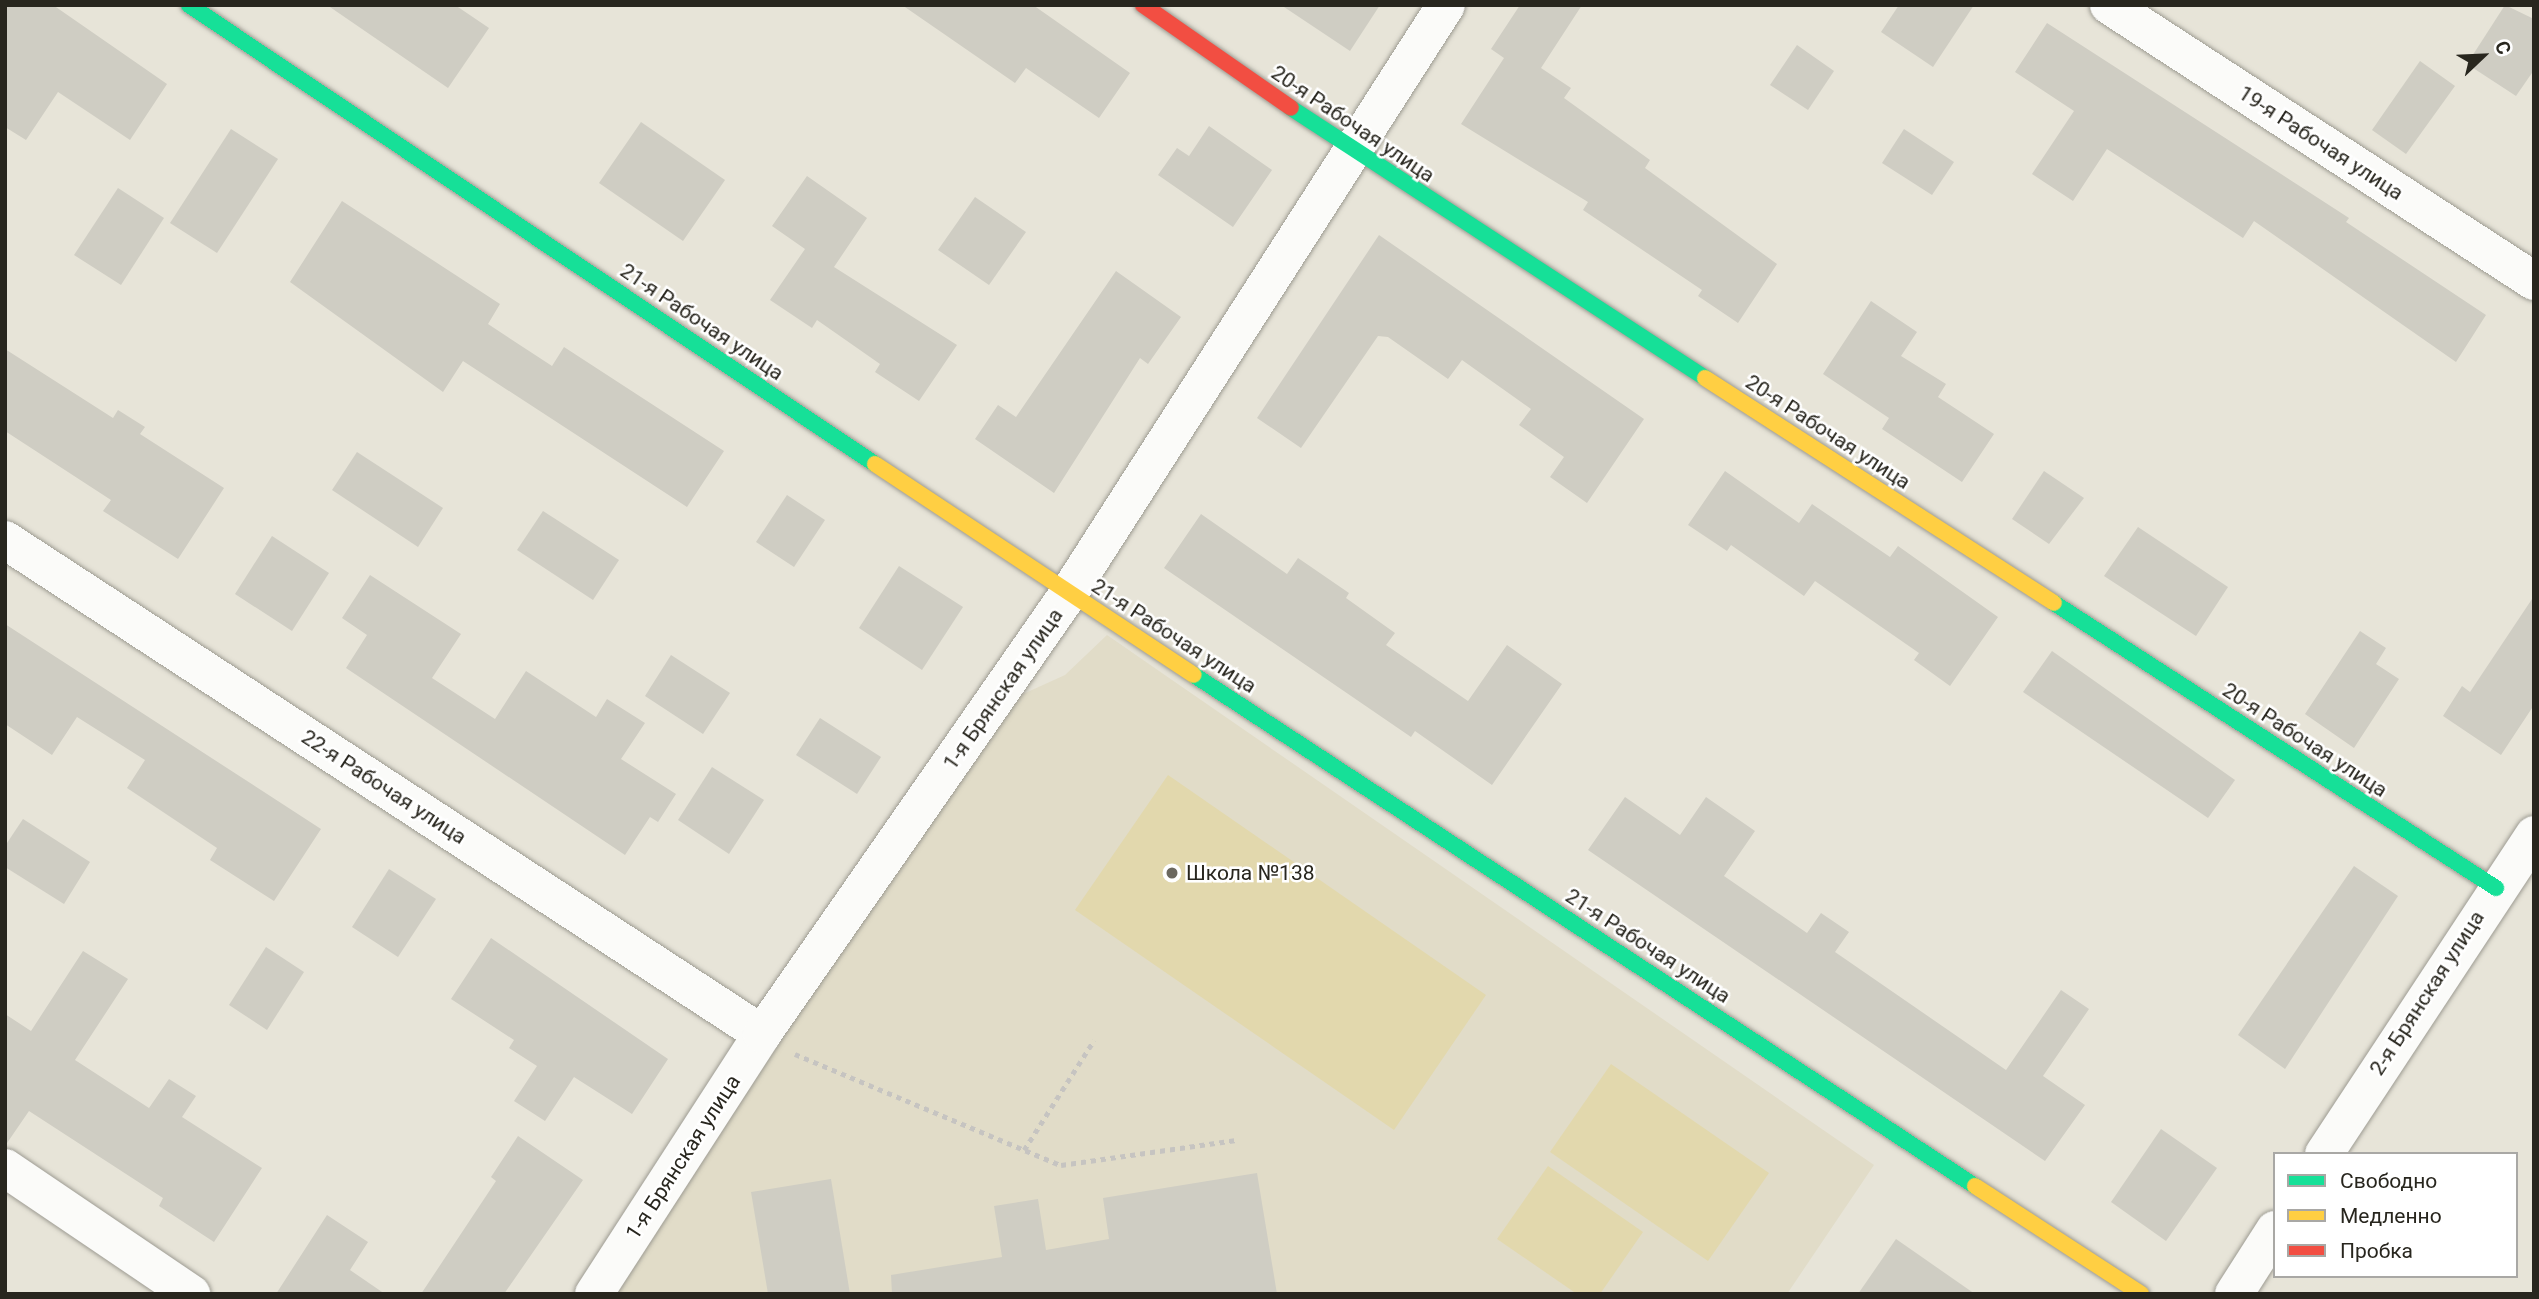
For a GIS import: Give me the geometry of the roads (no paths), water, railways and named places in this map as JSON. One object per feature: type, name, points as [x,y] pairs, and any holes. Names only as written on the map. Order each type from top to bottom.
[{"type":"street","name":"21-я Рабочая улица","points":[[189,5],[1069,593],[2141,1294]]},
{"type":"street","name":"20-я Рабочая улица","points":[[1143,5],[1351,150],[2496,888]]},
{"type":"street","name":"1-я Брянская улица","points":[[594,1294],[762,1034],[1069,593],[1446,5]]},
{"type":"street","name":"19-я Рабочая улица","points":[[2109,5],[2534,281]]},
{"type":"street","name":"22-я Рабочая улица","points":[[5,540],[762,1034]]},
{"type":"street","name":"2-я Брянская улица","points":[[2325,1152],[2496,888],[2534,835]]},
{"type":"street","points":[[5,1168],[191,1294]]},
{"type":"street","points":[[2234,1294],[2273,1233]]},
{"type":"place","name":"Школа №138","points":[[1172,873]]}]
